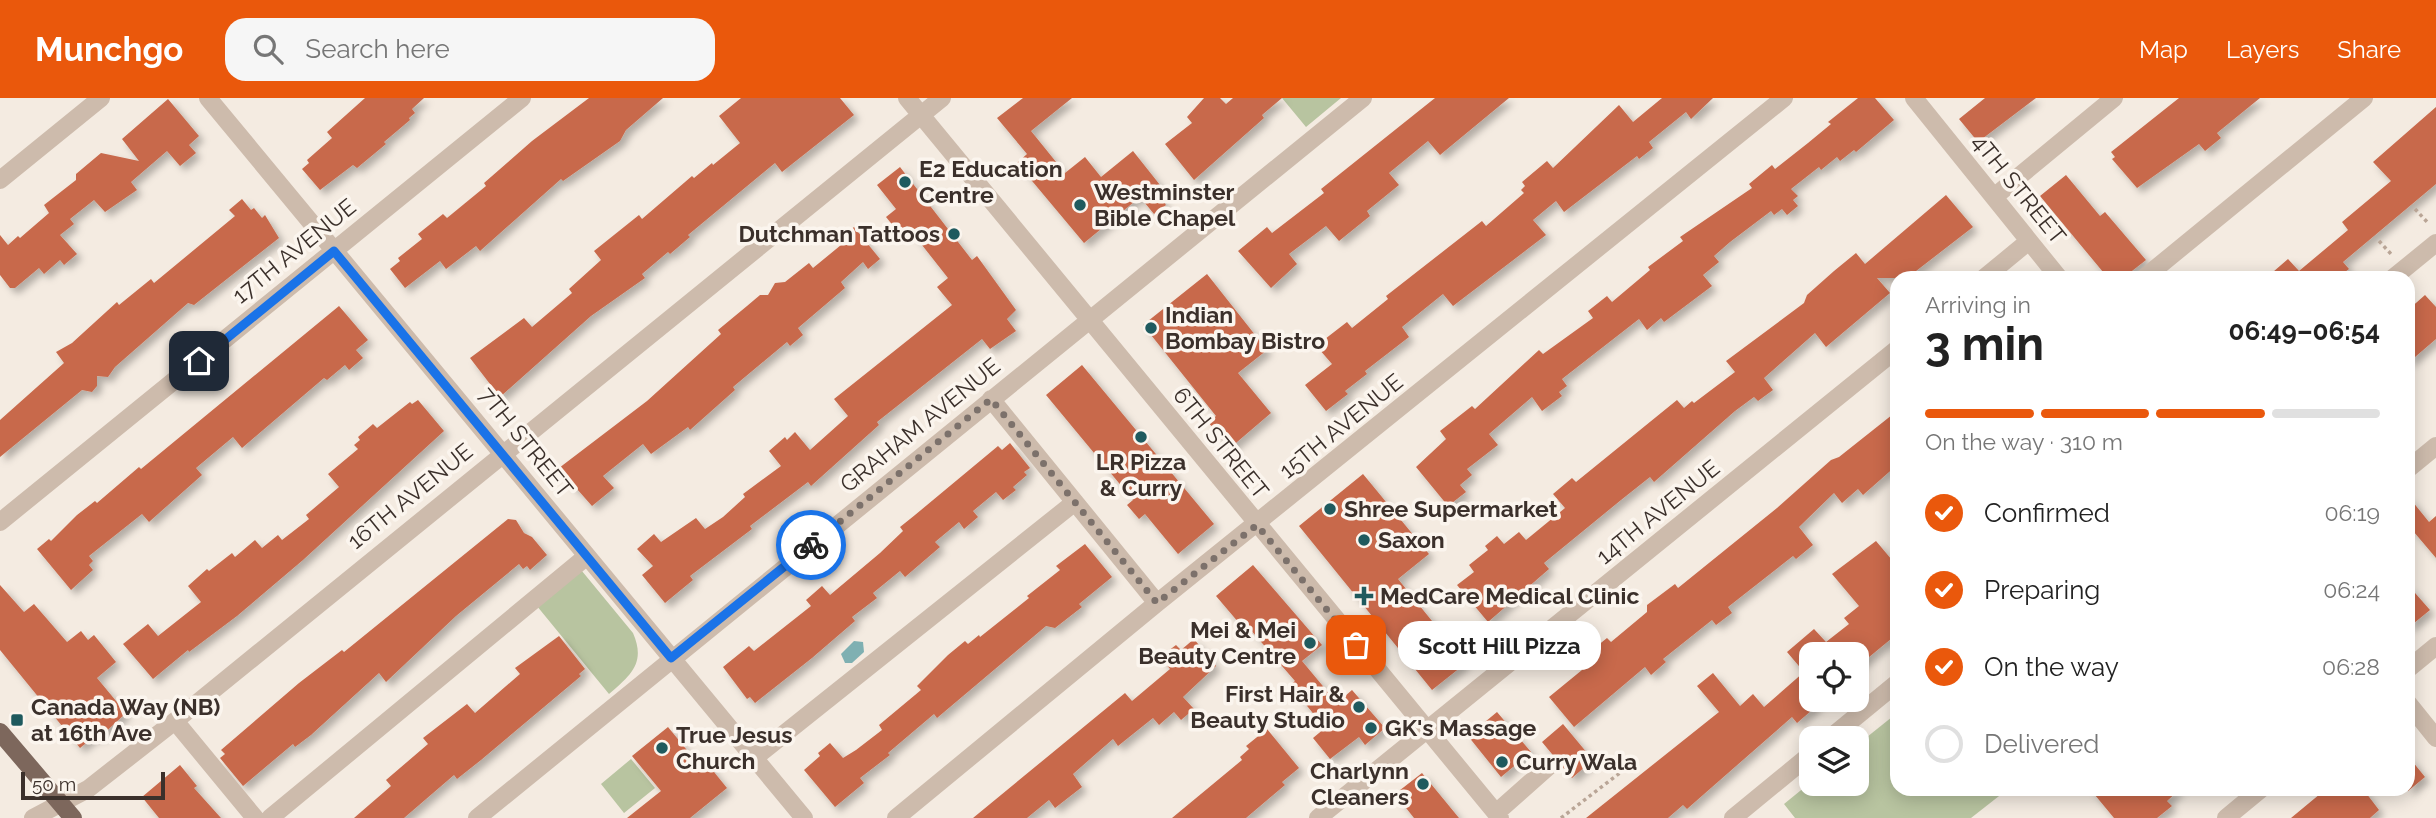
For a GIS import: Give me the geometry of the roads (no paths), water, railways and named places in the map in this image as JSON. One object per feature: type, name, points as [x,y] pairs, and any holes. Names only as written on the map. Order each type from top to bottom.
[{"type":"main road","points":[[0,732],[66,811]]},
{"type":"street","points":[[0,180],[101,98]]},
{"type":"street","name":"7TH STREET","points":[[208,98],[804,818]]},
{"type":"street","name":"17TH AVENUE","points":[[0,522],[522,98]]},
{"type":"street","name":"6TH STREET","points":[[906,98],[1498,816]]},
{"type":"street","name":"16TH AVENUE","points":[[33,818],[66,811],[88,789],[942,98]]},
{"type":"street","name":"GRAHAM AVENUE","points":[[477,818],[1363,98]]},
{"type":"street","name":"15TH AVENUE","points":[[896,818],[1157,603],[1784,98]]},
{"type":"street","name":"4TH STREET","points":[[1914,98],[2053,271]]},
{"type":"street","points":[[1994,197],[2114,98]]},
{"type":"street","points":[[2153,271],[2364,98]]},
{"type":"street","points":[[1993,271],[2029,242]]},
{"type":"street","points":[[2402,271],[2436,243]]},
{"type":"street","name":"14TH AVENUE","points":[[1318,818],[1890,355]]},
{"type":"street","points":[[991,399],[1157,603]]},
{"type":"street","points":[[2415,463],[2436,446]]},
{"type":"street","points":[[754,758],[1075,502]]},
{"type":"street","points":[[270,818],[587,556]]},
{"type":"street","points":[[2415,663],[2436,646]]},
{"type":"street","points":[[1844,726],[1890,688]]},
{"type":"street","points":[[2415,712],[2436,738]]},
{"type":"street","points":[[175,721],[255,818]]},
{"type":"street","points":[[1734,818],[1799,764]]},
{"type":"street","points":[[1498,816],[1549,766]]},
{"type":"street","points":[[2226,818],[2253,796]]},
{"type":"water","points":[[854,641],[863,642],[864,652],[852,663],[845,663],[841,654]]},
{"type":"place","name":"E2 Education Centre","points":[[905,182]]},
{"type":"place","name":"Westminster Bible Chapel","points":[[1080,205]]},
{"type":"place","name":"Dutchman Tattoos","points":[[954,234]]},
{"type":"place","name":"Indian Bombay Bistro","points":[[1151,328]]},
{"type":"place","name":"LR Pizza & Curry","points":[[1141,437]]},
{"type":"place","name":"Shree Supermarket","points":[[1330,509]]},
{"type":"place","name":"Saxon","points":[[1364,540]]},
{"type":"place","name":"MedCare Medical Clinic","points":[[1364,596]]},
{"type":"place","name":"Mei & Mei Beauty Centre","points":[[1310,643]]},
{"type":"place","name":"Scott Hill Pizza","points":[[1356,645]]},
{"type":"place","name":"First Hair & Beauty Studio","points":[[1359,707]]},
{"type":"place","name":"Canada Way (NB) at 16th Ave","points":[[17,720]]},
{"type":"place","name":"GK's Massage","points":[[1371,728]]},
{"type":"place","name":"True Jesus Church","points":[[662,748]]},
{"type":"place","name":"Curry Wala","points":[[1502,762]]},
{"type":"place","name":"Charlynn Cleaners","points":[[1423,784]]}]
